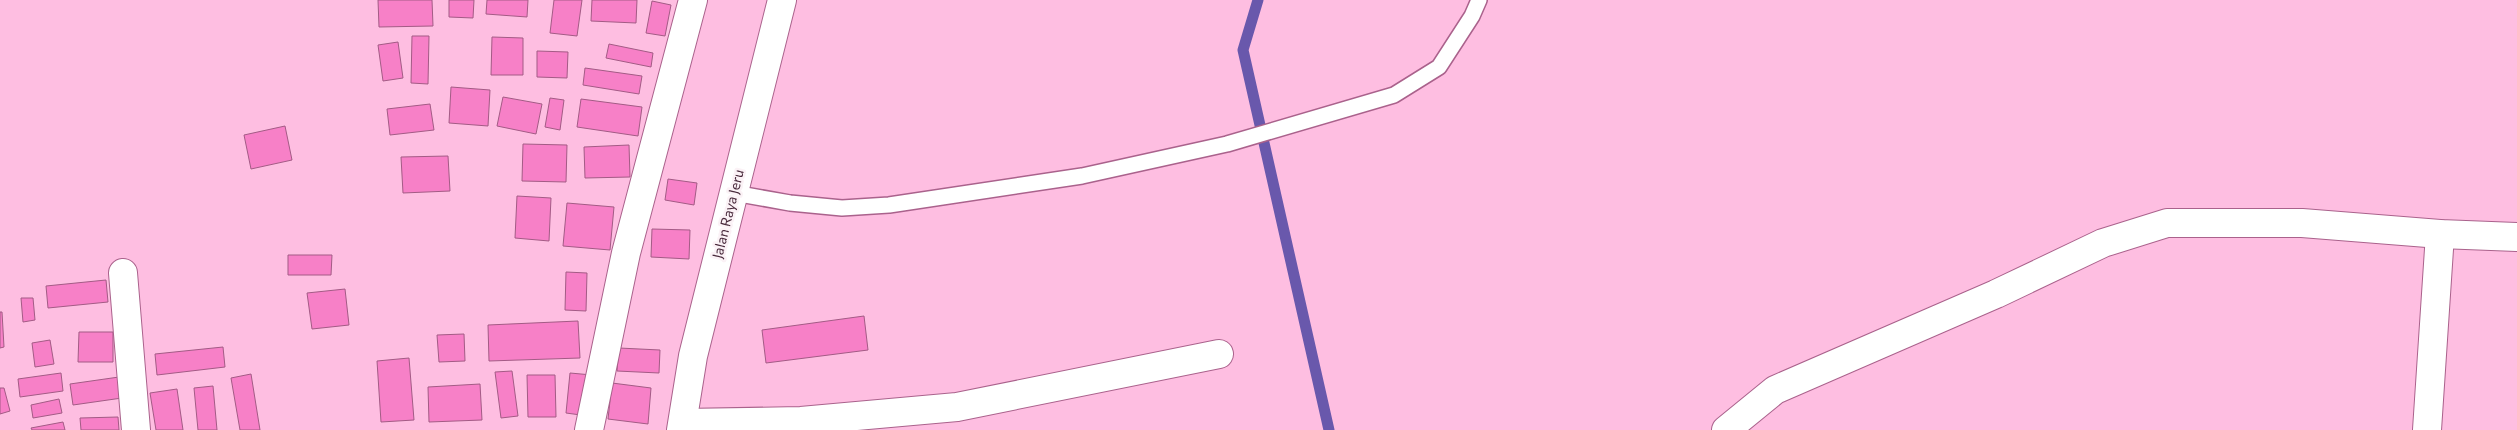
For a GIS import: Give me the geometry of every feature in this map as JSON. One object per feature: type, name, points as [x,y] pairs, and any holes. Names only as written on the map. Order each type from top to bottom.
[{"type":"street","points":[[589,430],[626,253],[694,0]]},
{"type":"street","name":"Jalan Raya Jeru","points":[[682,427],[693,356],[782,0]]},
{"type":"street","points":[[1726,430],[1775,390],[1996,294],[2103,243],[2167,223],[2302,223],[2440,234],[2517,237]]},
{"type":"street","points":[[2427,430],[2440,234]]},
{"type":"street","points":[[123,273],[136,430]]},
{"type":"street","points":[[682,427],[801,421],[956,407],[1219,354]]},
{"type":"lane","points":[[734,193],[790,203],[842,208],[889,205],[1082,176],[1227,144],[1394,95],[1439,67],[1472,16],[1479,0]]},
{"type":"building","points":[[378,0],[432,0],[433,26],[379,27]]},
{"type":"building","points":[[449,0],[474,0],[473,18],[449,17]]},
{"type":"building","points":[[487,0],[528,0],[527,17],[486,14]]},
{"type":"building","points":[[554,0],[582,0],[577,36],[550,33]]},
{"type":"building","points":[[592,0],[637,0],[636,23],[591,21]]},
{"type":"building","points":[[652,1],[671,5],[665,36],[646,33]]},
{"type":"building","points":[[412,36],[429,36],[428,84],[411,83]]},
{"type":"building","points":[[492,37],[523,38],[523,75],[491,75]]},
{"type":"building","points":[[398,42],[403,78],[383,81],[378,45]]},
{"type":"building","points":[[609,44],[653,53],[651,67],[606,58]]},
{"type":"building","points":[[537,51],[568,52],[567,78],[537,77]]},
{"type":"building","points":[[585,68],[642,76],[639,94],[583,85]]},
{"type":"building","points":[[451,87],[490,90],[488,126],[449,123]]},
{"type":"building","points":[[503,97],[542,104],[536,134],[497,126]]},
{"type":"building","points":[[550,98],[564,100],[560,130],[545,127]]},
{"type":"building","points":[[581,99],[642,107],[638,136],[577,127]]},
{"type":"building","points":[[430,104],[434,130],[390,135],[387,109]]},
{"type":"building","points":[[285,126],[292,160],[251,169],[244,135]]},
{"type":"building","points":[[523,144],[567,145],[566,182],[522,181]]},
{"type":"building","points":[[629,145],[630,177],[585,178],[584,147]]},
{"type":"building","points":[[448,156],[450,191],[403,193],[401,157]]},
{"type":"building","points":[[668,179],[697,183],[694,205],[665,200]]},
{"type":"building","points":[[517,196],[551,198],[549,241],[515,238]]},
{"type":"building","points":[[567,203],[614,207],[610,250],[563,246]]},
{"type":"building","points":[[652,229],[690,230],[689,259],[651,257]]},
{"type":"building","points":[[288,255],[332,255],[331,275],[288,275]]},
{"type":"building","points":[[566,272],[587,273],[586,311],[565,310]]},
{"type":"building","points":[[106,280],[108,302],[48,308],[46,286]]},
{"type":"building","points":[[345,289],[349,325],[312,329],[307,293]]},
{"type":"building","points":[[21,298],[33,298],[35,320],[23,322]]},
{"type":"building","points":[[0,312],[2,312],[4,347],[0,348]]},
{"type":"building","points":[[864,316],[868,350],[766,363],[762,330]]},
{"type":"building","points":[[578,321],[580,358],[489,361],[488,325]]},
{"type":"building","points":[[79,332],[113,332],[113,362],[78,362]]},
{"type":"building","points":[[464,334],[465,361],[439,362],[437,335]]},
{"type":"building","points":[[50,340],[54,364],[35,367],[32,343]]},
{"type":"building","points":[[223,347],[225,367],[157,375],[155,354]]},
{"type":"building","points":[[619,348],[660,350],[659,373],[617,371]]},
{"type":"building","points":[[409,358],[414,420],[381,422],[377,361]]},
{"type":"building","points":[[512,371],[518,416],[501,418],[495,372]]},
{"type":"building","points":[[61,373],[63,391],[20,397],[18,379]]},
{"type":"building","points":[[570,373],[592,375],[588,416],[566,413]]},
{"type":"building","points":[[251,374],[260,430],[240,430],[231,378]]},
{"type":"building","points":[[527,375],[555,375],[556,417],[528,417]]},
{"type":"building","points":[[119,377],[122,398],[73,405],[70,384]]},
{"type":"building","points":[[612,383],[651,388],[648,424],[608,419]]},
{"type":"building","points":[[480,384],[482,420],[429,422],[428,387]]},
{"type":"building","points":[[213,386],[217,430],[198,430],[194,388]]},
{"type":"building","points":[[0,388],[4,388],[10,411],[0,414]]},
{"type":"building","points":[[177,389],[183,430],[156,430],[150,393]]},
{"type":"building","points":[[59,399],[62,413],[33,418],[31,405]]},
{"type":"building","points":[[118,417],[119,430],[81,430],[80,418]]},
{"type":"building","points":[[63,422],[65,430],[32,430],[31,428]]},
{"type":"waterway","points":[[1258,0],[1243,50],[1329,430]]}]
